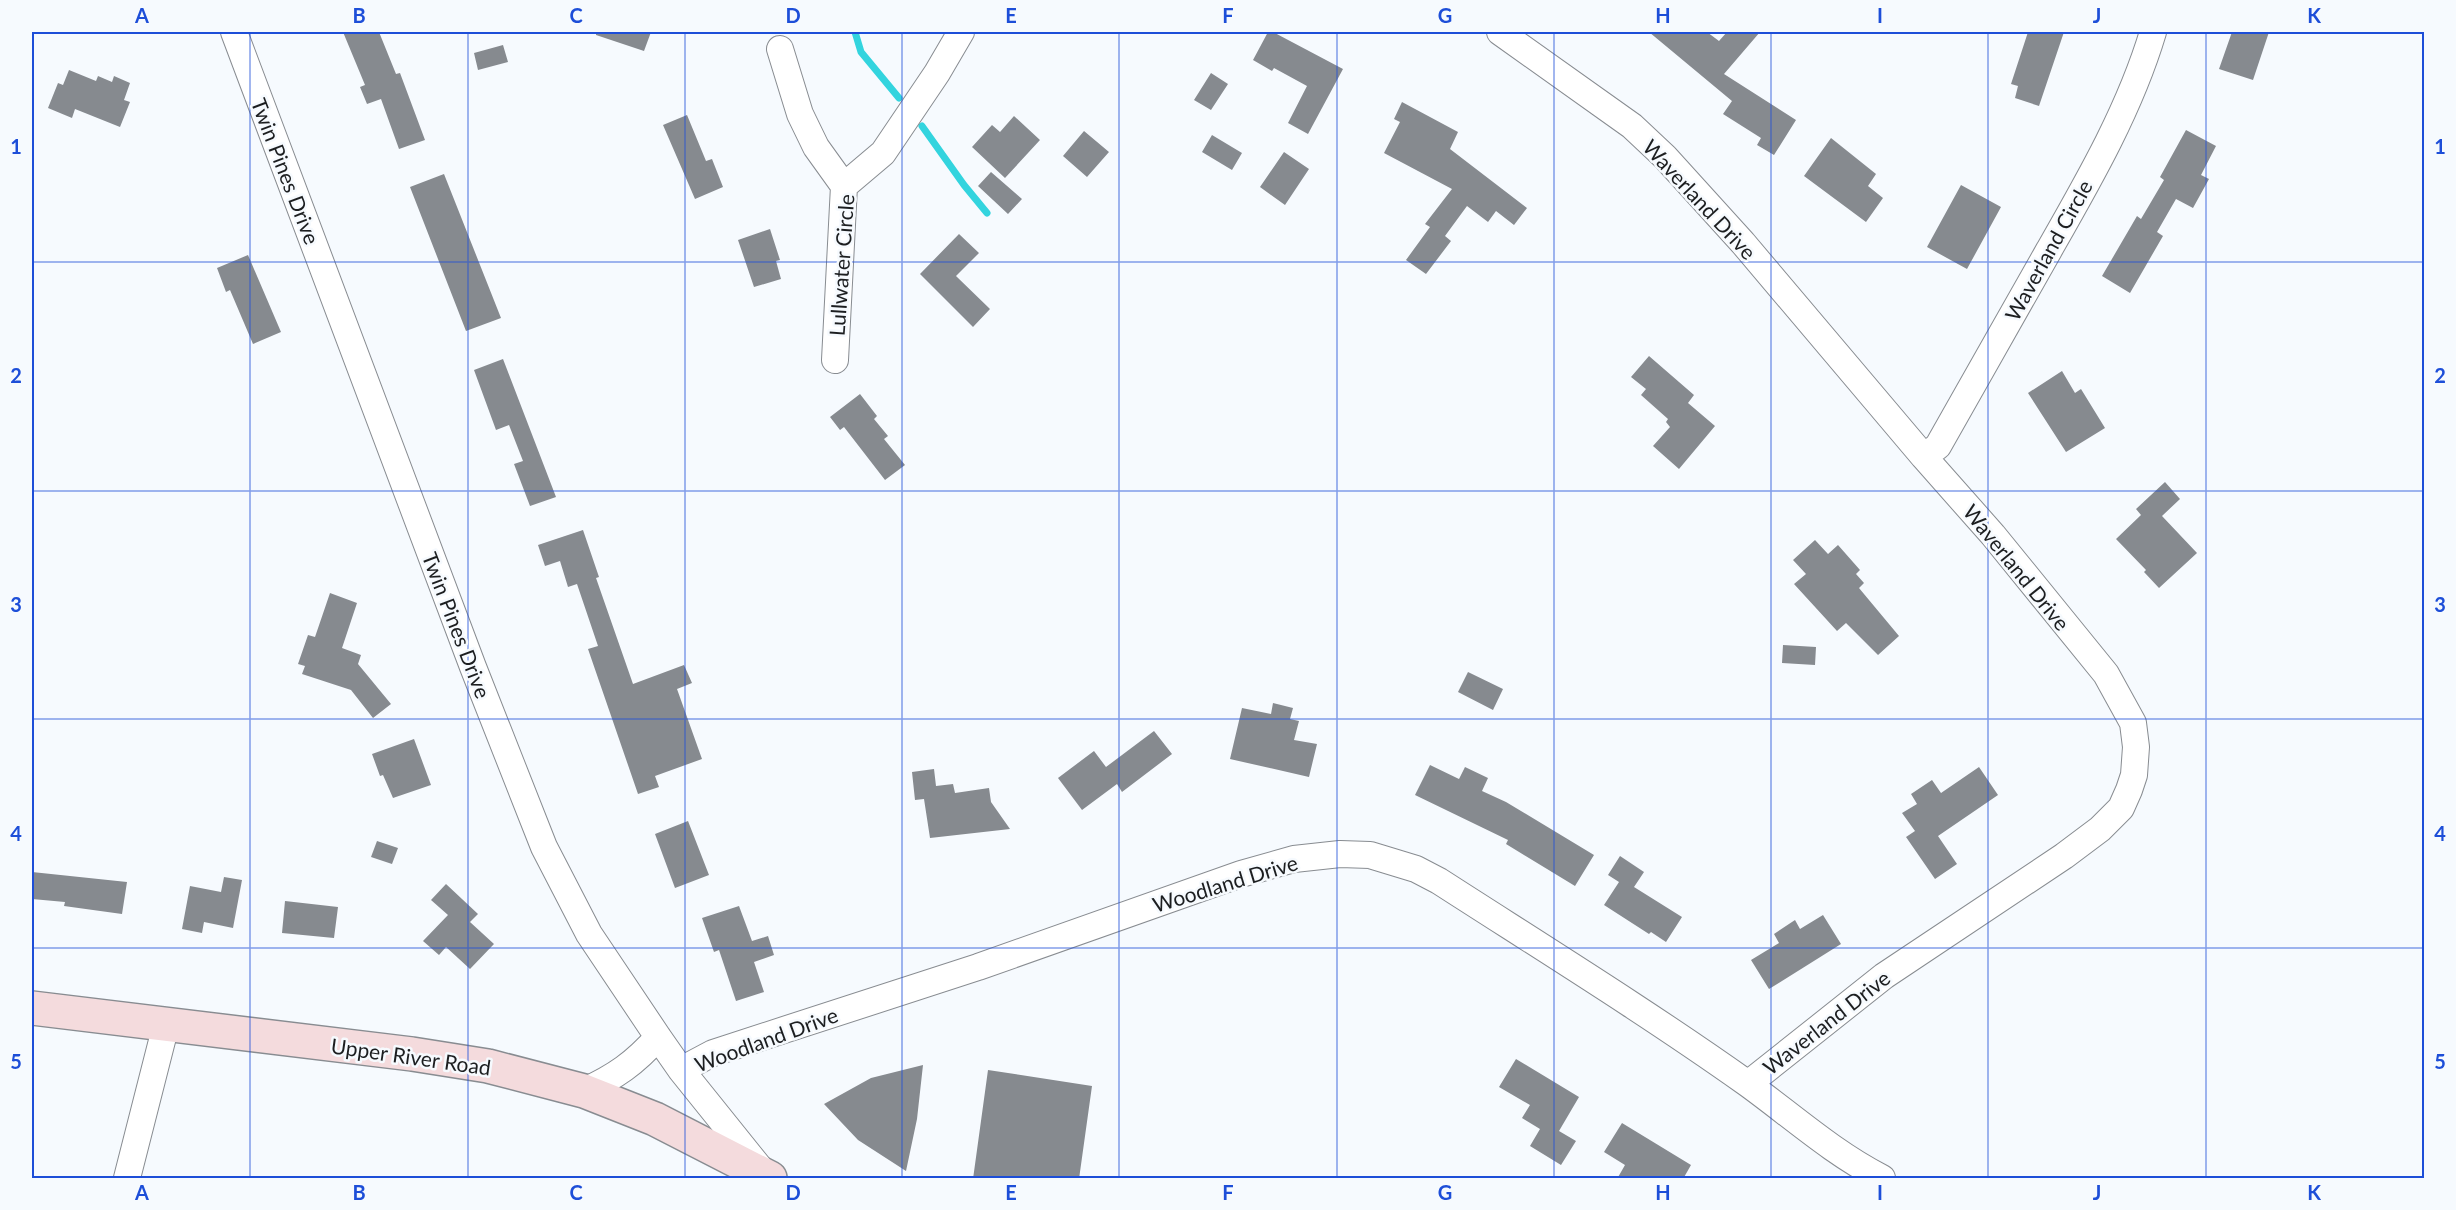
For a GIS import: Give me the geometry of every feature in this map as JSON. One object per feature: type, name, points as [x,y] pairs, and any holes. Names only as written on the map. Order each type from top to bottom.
[{"type":"street","name":"Twin Pines Drive","points":[[234,32],[472,667],[544,847],[589,934],[658,1037],[681,1070],[768,1177]]},
{"type":"street","name":"Lullwater Circle","points":[[835,360],[844,186],[883,153],[962,32]]},
{"type":"street","name":"Waverland Drive","points":[[1500,32],[1632,126],[1665,157],[1743,243],[1924,457],[1993,534],[2106,674],[2133,723],[2136,747],[2134,775],[2121,808],[2100,829],[2064,856],[1884,976],[1748,1084]]},
{"type":"street","name":"Waverland Circle","points":[[1924,457],[1938,446],[2077,201],[2127,103],[2144,63],[2153,32]]},
{"type":"street","points":[[780,49],[800,114],[816,147],[844,186]]},
{"type":"street","name":"Woodland Drive","points":[[681,1070],[712,1053],[978,967],[1241,874],[1294,859],[1340,854],[1370,855],[1394,861],[1439,881],[1621,998],[1748,1084],[1855,1164],[1882,1179]]},
{"type":"street","name":"Upper River Road","points":[[32,1008],[412,1054],[488,1066],[584,1091],[655,1119],[768,1177]]},
{"type":"street","points":[[127,1179],[166,1025]]},
{"type":"street","points":[[584,1091],[636,1062],[658,1037]]},
{"type":"building","points":[[343,32],[379,32],[396,74],[400,73],[425,140],[399,149],[381,99],[367,104],[360,87],[365,85]]},
{"type":"building","points":[[596,32],[651,32],[644,51],[596,35]]},
{"type":"building","points":[[1268,32],[1273,32],[1343,69],[1308,134],[1288,123],[1307,86],[1274,68],[1272,71],[1253,60]]},
{"type":"building","points":[[1649,32],[1707,32],[1719,41],[1727,32],[1760,32],[1724,74],[1796,120],[1774,155],[1757,145],[1761,138],[1723,114],[1732,101]]},
{"type":"building","points":[[2028,32],[2064,32],[2039,106],[2015,98],[2018,86],[2011,84]]},
{"type":"building","points":[[2232,32],[2269,32],[2253,80],[2219,69]]},
{"type":"building","points":[[503,45],[508,62],[478,70],[474,53]]},
{"type":"building","points":[[69,70],[96,81],[98,76],[112,82],[114,76],[130,83],[124,100],[130,102],[120,127],[75,109],[72,118],[48,108],[58,83],[63,85]]},
{"type":"building","points":[[1211,73],[1228,84],[1211,110],[1194,100]]},
{"type":"building","points":[[1402,102],[1458,132],[1450,149],[1527,208],[1514,225],[1496,211],[1488,222],[1467,206],[1445,236],[1451,241],[1426,274],[1406,260],[1430,227],[1425,224],[1452,189],[1384,153],[1400,122],[1394,119]]},
{"type":"building","points":[[687,115],[706,161],[712,159],[723,187],[695,199],[663,125]]},
{"type":"building","points":[[1014,116],[1040,140],[1005,178],[972,147],[992,125],[1000,132]]},
{"type":"building","points":[[2186,130],[2216,146],[2201,175],[2209,179],[2193,208],[2176,199],[2157,232],[2163,236],[2130,293],[2102,276],[2137,216],[2141,219],[2164,180],[2160,177]]},
{"type":"building","points":[[1084,131],[1109,152],[1087,177],[1063,156]]},
{"type":"building","points":[[1212,135],[1242,153],[1232,170],[1202,152]]},
{"type":"building","points":[[1831,138],[1876,174],[1868,186],[1883,198],[1866,222],[1804,176]]},
{"type":"building","points":[[1284,152],[1309,169],[1285,205],[1260,187]]},
{"type":"building","points":[[991,172],[1022,199],[1008,214],[978,186]]},
{"type":"building","points":[[444,174],[501,318],[466,331],[410,187]]},
{"type":"building","points":[[1961,185],[2001,207],[1967,269],[1927,247]]},
{"type":"building","points":[[770,229],[780,260],[776,261],[781,279],[754,287],[738,240]]},
{"type":"building","points":[[959,234],[979,253],[956,276],[990,309],[973,327],[920,274]]},
{"type":"building","points":[[248,255],[281,332],[253,344],[230,290],[226,292],[217,268]]},
{"type":"building","points":[[1649,356],[1694,395],[1688,403],[1715,426],[1679,469],[1653,446],[1670,427],[1666,422],[1668,419],[1641,395],[1646,389],[1631,377]]},
{"type":"building","points":[[503,359],[556,497],[530,506],[514,464],[523,461],[509,425],[496,430],[474,370]]},
{"type":"building","points":[[2062,371],[2075,393],[2081,389],[2105,428],[2066,452],[2028,393]]},
{"type":"building","points":[[860,394],[877,416],[874,419],[888,436],[884,439],[905,465],[885,480],[844,427],[840,430],[830,417]]},
{"type":"building","points":[[2165,482],[2180,499],[2162,516],[2197,553],[2159,588],[2144,572],[2146,570],[2116,539],[2141,515],[2136,509]]},
{"type":"building","points":[[583,530],[599,577],[596,578],[633,684],[684,665],[692,683],[677,689],[702,759],[655,776],[659,787],[638,794],[588,649],[598,646],[577,584],[568,587],[560,561],[545,566],[538,545]]},
{"type":"building","points":[[1815,540],[1828,554],[1838,545],[1860,570],[1856,574],[1864,583],[1859,588],[1899,636],[1878,655],[1846,623],[1837,631],[1794,584],[1806,574],[1793,560]]},
{"type":"building","points":[[330,593],[357,603],[342,648],[361,655],[358,664],[391,704],[373,718],[351,690],[302,674],[305,666],[298,664],[308,635],[315,637]]},
{"type":"building","points":[[1783,645],[1816,647],[1815,665],[1782,663]]},
{"type":"building","points":[[1468,672],[1503,689],[1493,710],[1458,692]]},
{"type":"building","points":[[1273,703],[1293,708],[1290,719],[1299,721],[1294,740],[1317,744],[1309,777],[1230,759],[1242,708],[1271,714]]},
{"type":"building","points":[[1154,731],[1172,754],[1122,792],[1117,784],[1082,810],[1058,778],[1094,751],[1106,767]]},
{"type":"building","points":[[414,739],[431,785],[393,798],[383,775],[380,776],[372,754]]},
{"type":"building","points":[[1430,765],[1459,779],[1465,767],[1488,778],[1482,791],[1506,802],[1594,855],[1575,886],[1506,844],[1508,840],[1415,795]]},
{"type":"building","points":[[1979,767],[1998,795],[1938,836],[1957,864],[1935,879],[1906,837],[1915,831],[1902,813],[1917,804],[1911,794],[1932,780],[1941,793]]},
{"type":"building","points":[[934,769],[936,786],[953,784],[955,793],[989,788],[991,802],[1010,829],[930,838],[924,799],[915,800],[912,772]]},
{"type":"building","points":[[688,821],[709,875],[675,888],[655,834]]},
{"type":"building","points":[[377,841],[398,848],[392,864],[371,857]]},
{"type":"building","points":[[1620,856],[1644,872],[1634,887],[1682,917],[1666,942],[1651,932],[1649,934],[1604,905],[1619,882],[1608,875]]},
{"type":"building","points":[[32,872],[127,882],[122,914],[64,906],[65,902],[32,899]]},
{"type":"building","points":[[224,877],[242,880],[233,928],[204,922],[202,933],[182,929],[190,886],[221,892]]},
{"type":"building","points":[[446,884],[478,914],[470,922],[494,944],[470,969],[446,947],[439,955],[423,941],[448,915],[431,900]]},
{"type":"building","points":[[285,901],[338,907],[334,938],[282,933]]},
{"type":"building","points":[[739,906],[752,941],[768,936],[774,955],[754,962],[764,992],[736,1001],[719,950],[714,952],[702,918]]},
{"type":"building","points":[[1823,915],[1841,944],[1769,989],[1751,960],[1779,943],[1774,934],[1795,920],[1800,929]]},
{"type":"building","points":[[1516,1059],[1579,1097],[1559,1131],[1576,1141],[1561,1165],[1530,1146],[1540,1129],[1522,1118],[1530,1105],[1499,1087]]},
{"type":"building","points":[[923,1065],[917,1119],[906,1171],[858,1140],[824,1104],[871,1078]]},
{"type":"building","points":[[988,1070],[1092,1086],[1079,1179],[973,1179]]},
{"type":"building","points":[[1622,1123],[1691,1165],[1683,1179],[1617,1179],[1625,1165],[1604,1152]]},
{"type":"waterway","points":[[855,32],[861,52],[899,98]]},
{"type":"waterway","points":[[922,126],[987,213]]}]
